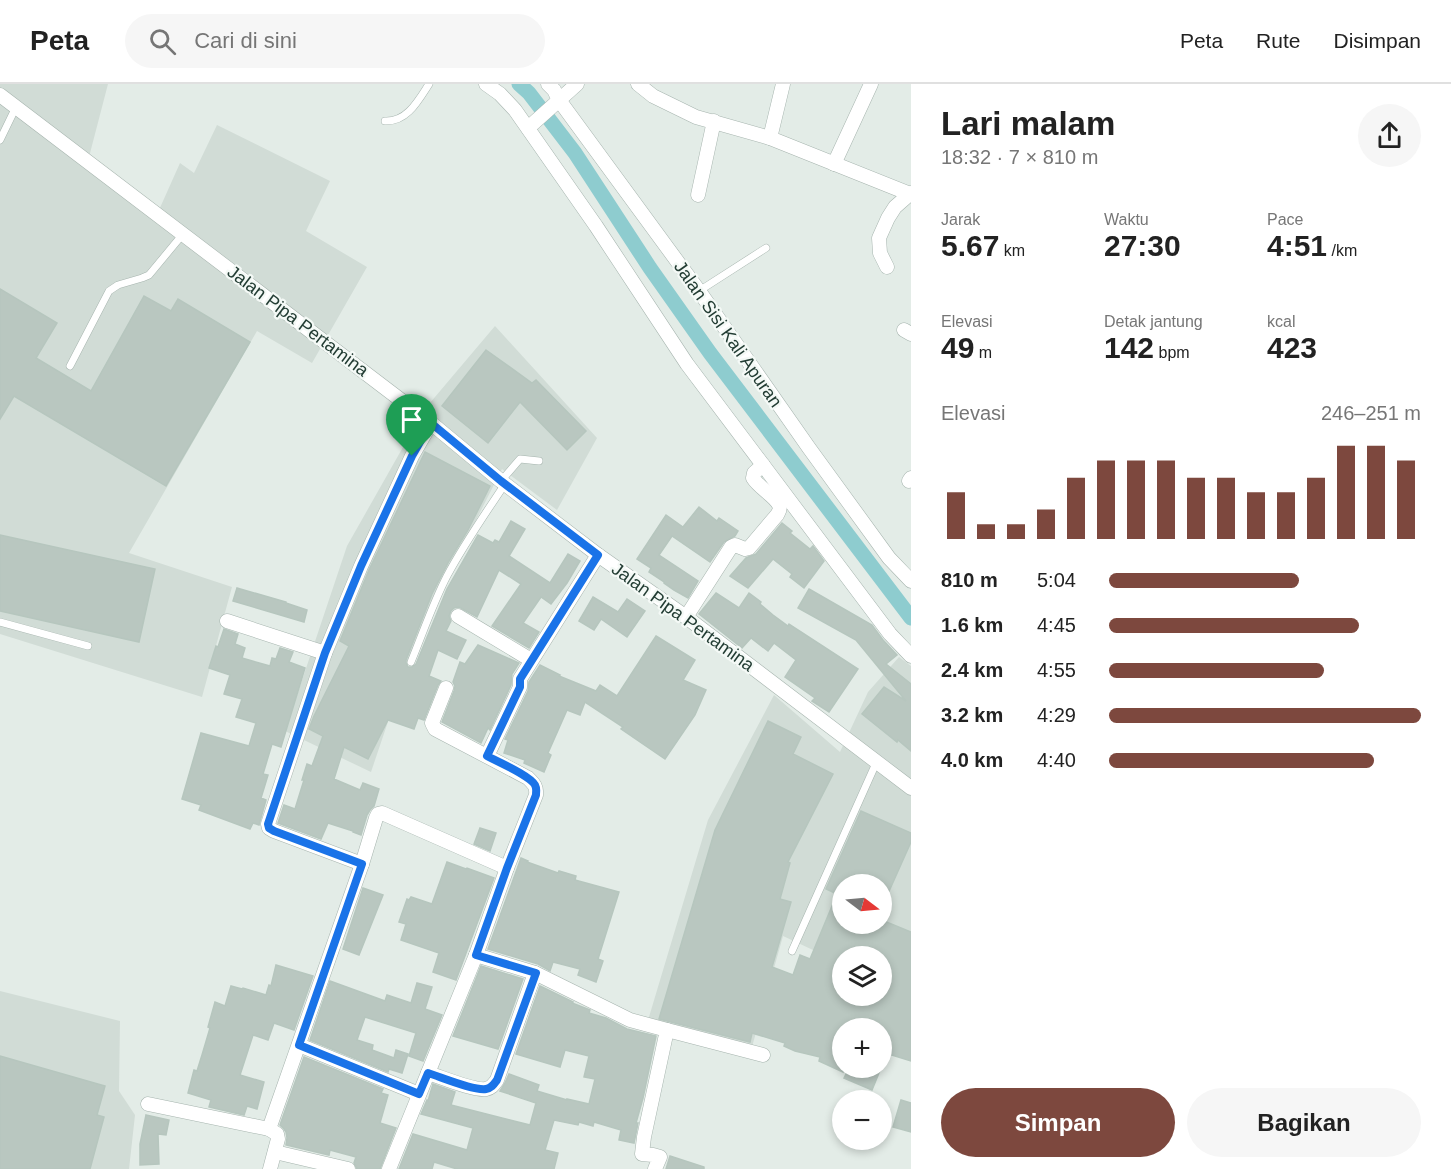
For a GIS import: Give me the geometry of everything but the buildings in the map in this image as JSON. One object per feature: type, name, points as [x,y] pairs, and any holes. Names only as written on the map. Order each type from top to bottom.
[{"type":"street","points":[[486,84],[500,94],[529,126],[687,364],[890,634],[911,656]]},
{"type":"street","name":"Jalan Sisi Kali Apuran","points":[[549,84],[557,102],[699,291],[889,558],[911,580]]},
{"type":"street","points":[[529,126],[577,84]]},
{"type":"street","points":[[638,84],[656,90],[696,117],[770,138],[910,193],[888,218],[879,238],[880,253],[887,267]]},
{"type":"street","points":[[770,138],[783,84]]},
{"type":"street","points":[[834,164],[871,84]]},
{"type":"street","name":"Jalan Pipa Pertamina","points":[[0,95],[431,423],[503,483],[598,555],[686,617],[911,788]]},
{"type":"street","points":[[698,195],[714,122]]},
{"type":"street","points":[[362,864],[274,831],[269,828],[268,824],[325,653],[361,566],[412,456],[431,423]]},
{"type":"street","points":[[686,617],[731,547],[735,545],[749,549],[777,515],[780,509],[778,504],[753,478],[754,473],[763,465]]},
{"type":"street","points":[[487,756],[520,687],[520,679],[598,555]]},
{"type":"street","points":[[458,615],[531,660]]},
{"type":"street","points":[[227,621],[325,653]]},
{"type":"street","points":[[389,1169],[476,955],[536,795],[534,784],[528,778],[435,729],[432,723],[446,688]]},
{"type":"street","points":[[269,1129],[378,814],[382,813],[507,868]]},
{"type":"street","points":[[476,955],[536,973],[630,1020],[763,1055]]},
{"type":"street","points":[[428,1073],[475,1088],[492,1087],[497,1080],[536,973]]},
{"type":"street","points":[[655,1169],[660,1157],[642,1154],[667,1030]]},
{"type":"street","points":[[299,1045],[419,1094]]},
{"type":"street","points":[[148,1104],[269,1129],[277,1134],[278,1139],[270,1169]]},
{"type":"street","points":[[275,1152],[348,1169]]},
{"type":"lane","points":[[385,121],[393,122],[407,114],[429,84]]},
{"type":"lane","points":[[0,140],[16,107]]},
{"type":"lane","points":[[70,366],[109,291],[118,285],[149,275],[183,234]]},
{"type":"lane","points":[[699,291],[766,248]]},
{"type":"lane","points":[[411,662],[435,600],[503,483],[520,459],[539,461]]},
{"type":"lane","points":[[0,622],[88,646]]},
{"type":"lane","points":[[792,951],[877,761]]},
{"type":"shaded area","points":[[0,84],[108,84],[89,157],[159,210],[180,163],[194,173],[217,125],[330,181],[306,231],[367,267],[312,363],[257,331],[129,553],[232,587],[202,697],[0,634]]},
{"type":"shaded area","points":[[495,326],[597,438],[557,510],[502,469],[417,636],[371,772],[285,731],[347,546],[424,410]]},
{"type":"shaded area","points":[[899,657],[911,666],[911,995],[892,970],[892,946],[832,946],[832,959],[783,936],[750,1054],[646,1027],[708,820],[774,695],[840,752],[868,692]]},
{"type":"shaded area","points":[[0,991],[120,1021],[119,1091],[135,1115],[129,1169],[0,1169]]},
{"type":"waterway","points":[[519,84],[529,93],[575,153],[650,268],[710,353],[911,618]]},
{"type":"route","points":[[431,423],[501,481],[598,555],[520,679],[520,687],[487,756],[528,778],[534,784],[536,795],[476,955],[536,973],[497,1080],[492,1087],[475,1088],[428,1073],[419,1094],[299,1045],[362,864],[274,831],[269,828],[268,824],[325,653],[361,566],[412,456],[431,423]]}]
